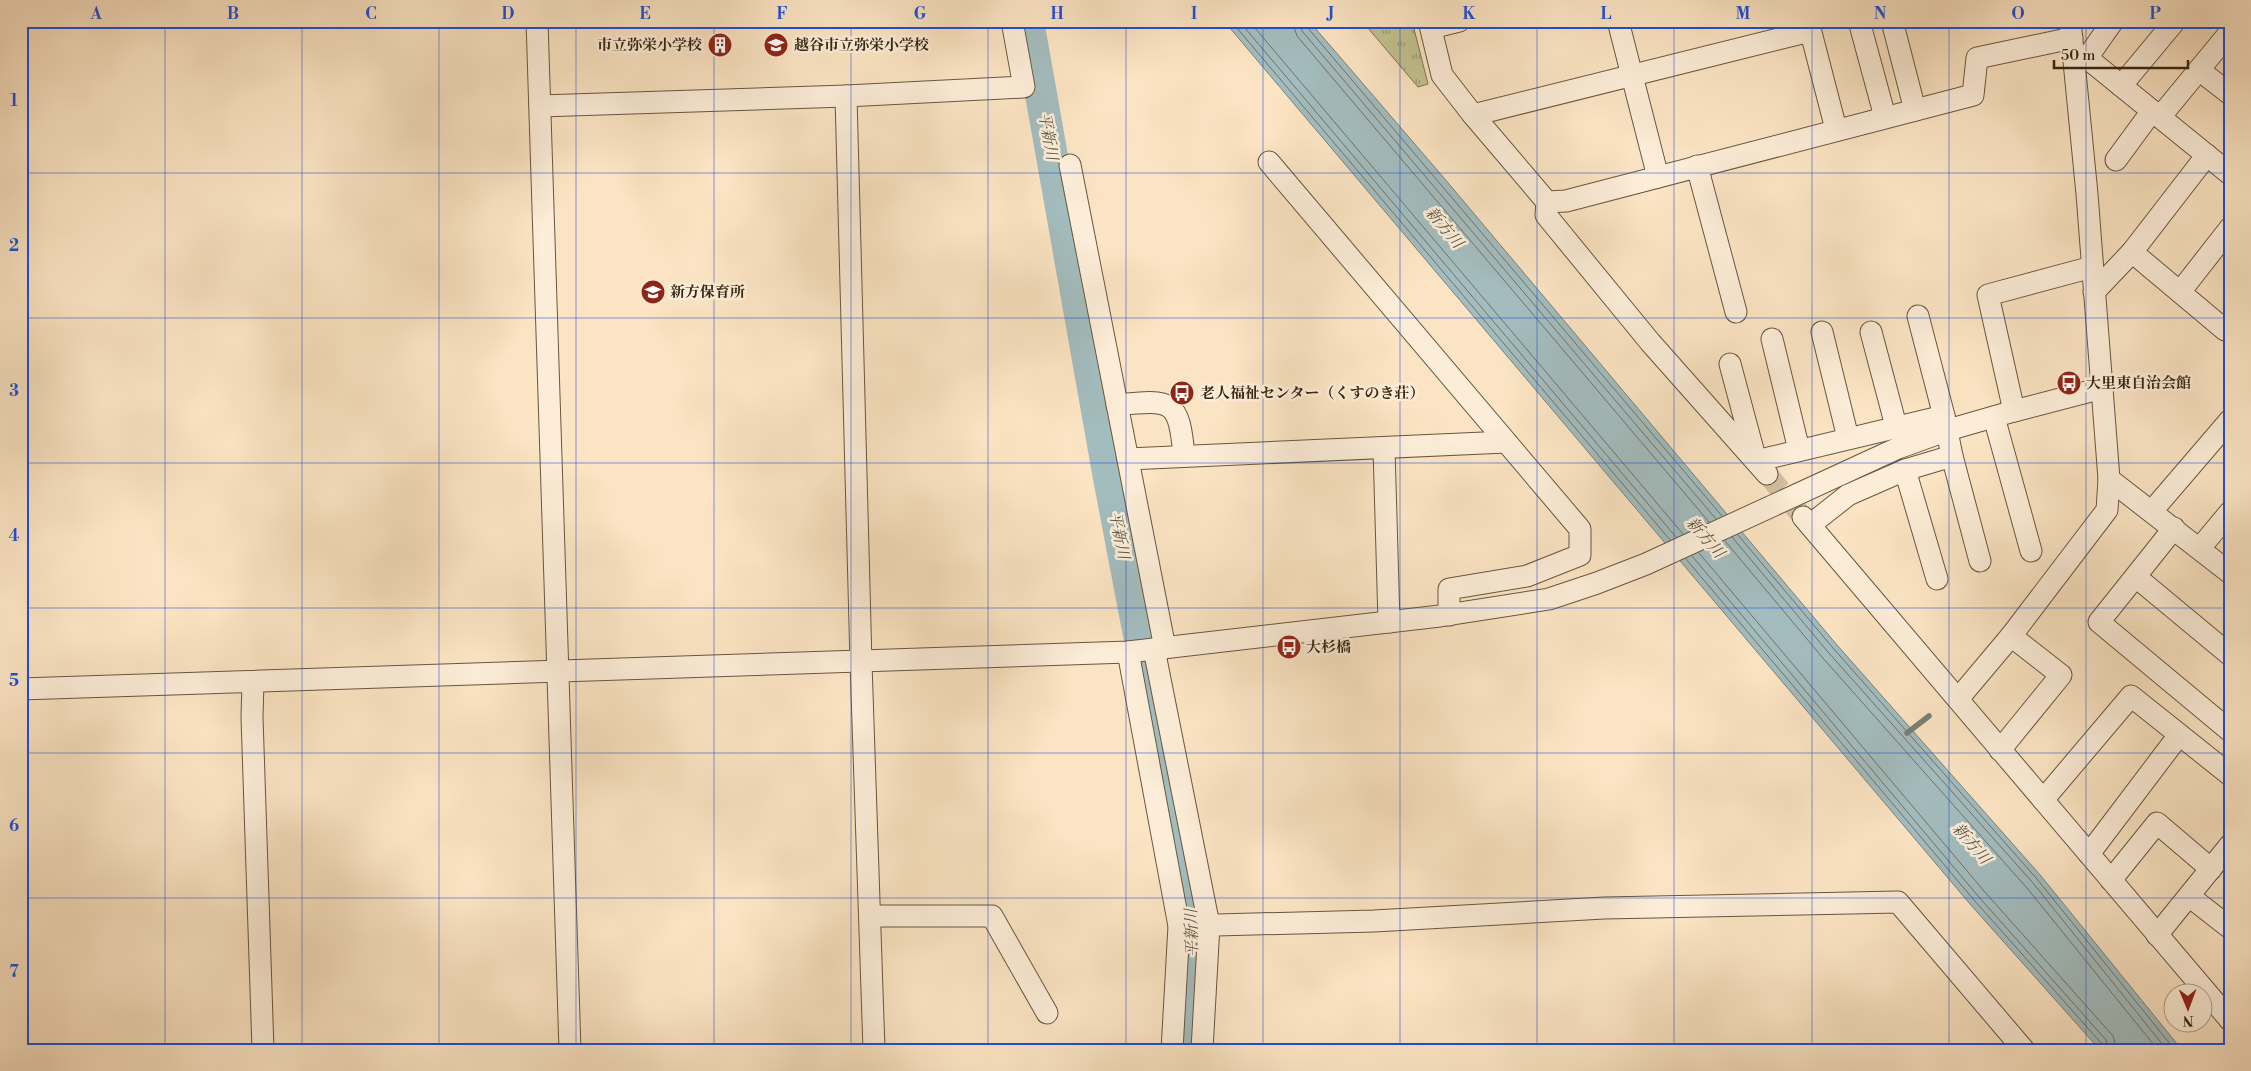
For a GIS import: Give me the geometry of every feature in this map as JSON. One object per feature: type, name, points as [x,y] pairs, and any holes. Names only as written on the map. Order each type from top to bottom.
[{"type":"street","points":[[538,21],[570,1050]]},
{"type":"street","points":[[540,106],[1024,88],[1012,21]]},
{"type":"street","points":[[1459,21],[1430,25],[1442,74],[1473,115],[1547,202],[1546,215],[1650,342],[1761,468]]},
{"type":"street","points":[[1618,21],[1658,177]]},
{"type":"street","points":[[1859,21],[1885,117]]},
{"type":"street","points":[[1892,21],[1915,110]]},
{"type":"street","points":[[1547,202],[1566,201],[1836,129],[1973,95],[1977,58],[2076,43],[2113,21]]},
{"type":"street","points":[[2121,86],[2175,21]]},
{"type":"street","points":[[1473,115],[1631,75],[1809,26],[1836,129]]},
{"type":"street","points":[[2116,160],[2156,114],[2199,70],[2230,32]]},
{"type":"street","points":[[2076,43],[2121,86],[2230,174]]},
{"type":"street","points":[[1958,699],[2012,636],[2107,510],[2109,479],[2076,43]]},
{"type":"street","points":[[2199,70],[2230,94]]},
{"type":"street","points":[[846,96],[860,663],[874,1050]]},
{"type":"street","points":[[2094,292],[2132,252],[2207,155]]},
{"type":"street","points":[[1269,162],[1580,529],[1580,555],[1527,576],[1448,589],[1449,615]]},
{"type":"street","points":[[1070,165],[1128,459],[1209,925],[1202,1050]]},
{"type":"street","points":[[1697,166],[1736,312]]},
{"type":"street","points":[[2180,292],[2230,228]]},
{"type":"street","points":[[2132,252],[2225,330],[2230,324]]},
{"type":"street","points":[[2031,551],[2004,414],[1988,295],[2092,267]]},
{"type":"street","points":[[1918,316],[1980,561]]},
{"type":"street","points":[[1822,332],[1848,438]]},
{"type":"street","points":[[1871,332],[1896,426]]},
{"type":"street","points":[[1772,339],[1799,450]]},
{"type":"street","points":[[1730,364],[1761,468]]},
{"type":"street","points":[[1761,468],[1799,450],[1896,426],[1946,423],[2004,414],[2102,388]]},
{"type":"street","points":[[1117,405],[1152,402],[1171,408],[1181,423],[1184,456]]},
{"type":"street","points":[[2152,510],[2230,420]]},
{"type":"street","points":[[21,689],[860,663],[1128,652],[1449,615],[1549,599],[1646,564],[1898,448],[1946,423]]},
{"type":"street","points":[[1128,459],[1506,442]]},
{"type":"street","points":[[1384,448],[1389,622]]},
{"type":"street","points":[[1952,456],[1905,470],[1848,495],[1807,521],[2230,1020]]},
{"type":"street","points":[[1905,470],[1937,579]]},
{"type":"street","points":[[2109,479],[2152,510],[2230,573]]},
{"type":"street","points":[[2200,548],[2230,512]]},
{"type":"street","points":[[2174,528],[2099,622],[2230,731]]},
{"type":"street","points":[[2136,576],[2230,654]]},
{"type":"street","points":[[2000,750],[2060,675],[2012,636]]},
{"type":"street","points":[[1128,652],[1179,926],[1172,1050]]},
{"type":"street","points":[[252,682],[262,1050]]},
{"type":"street","points":[[2043,800],[2131,696],[2230,775]]},
{"type":"street","points":[[2089,854],[2180,735]]},
{"type":"street","points":[[2111,880],[2157,823],[2211,869]]},
{"type":"street","points":[[2157,935],[2230,845]]},
{"type":"street","points":[[2189,896],[2230,928]]},
{"type":"street","points":[[1179,926],[1374,921],[1604,908],[1898,902],[2024,1050]]},
{"type":"street","points":[[870,916],[992,916],[1048,1013]]},
{"type":"green space","points":[[1362,21],[1412,21],[1428,84],[1418,87]]},
{"type":"water","name":"新方川","points":[[1224,21],[1309,21],[1444,178],[1837,645],[2041,876],[2164,1028],[2164,1034],[2169,1034],[2182,1050],[2100,1050],[1970,904]]},
{"type":"waterway","name":"平新川","points":[[1028,21],[1109,478],[1190,902],[1193,944],[1189,1050]]},
{"type":"waterway","points":[[1907,733],[1929,716]]},
{"type":"tunnel","points":[[1767,474],[1803,517]]},
{"type":"place","name":"市立弥栄小学校","points":[[720,45]]},
{"type":"place","name":"越谷市立弥栄小学校","points":[[776,45]]},
{"type":"place","name":"新方保育所","points":[[653,292]]},
{"type":"place","name":"大里東自治会館","points":[[2069,383]]},
{"type":"place","name":"老人福祉センター（くすのき荘）","points":[[1182,393]]},
{"type":"place","name":"大杉橋","points":[[1289,647]]}]
